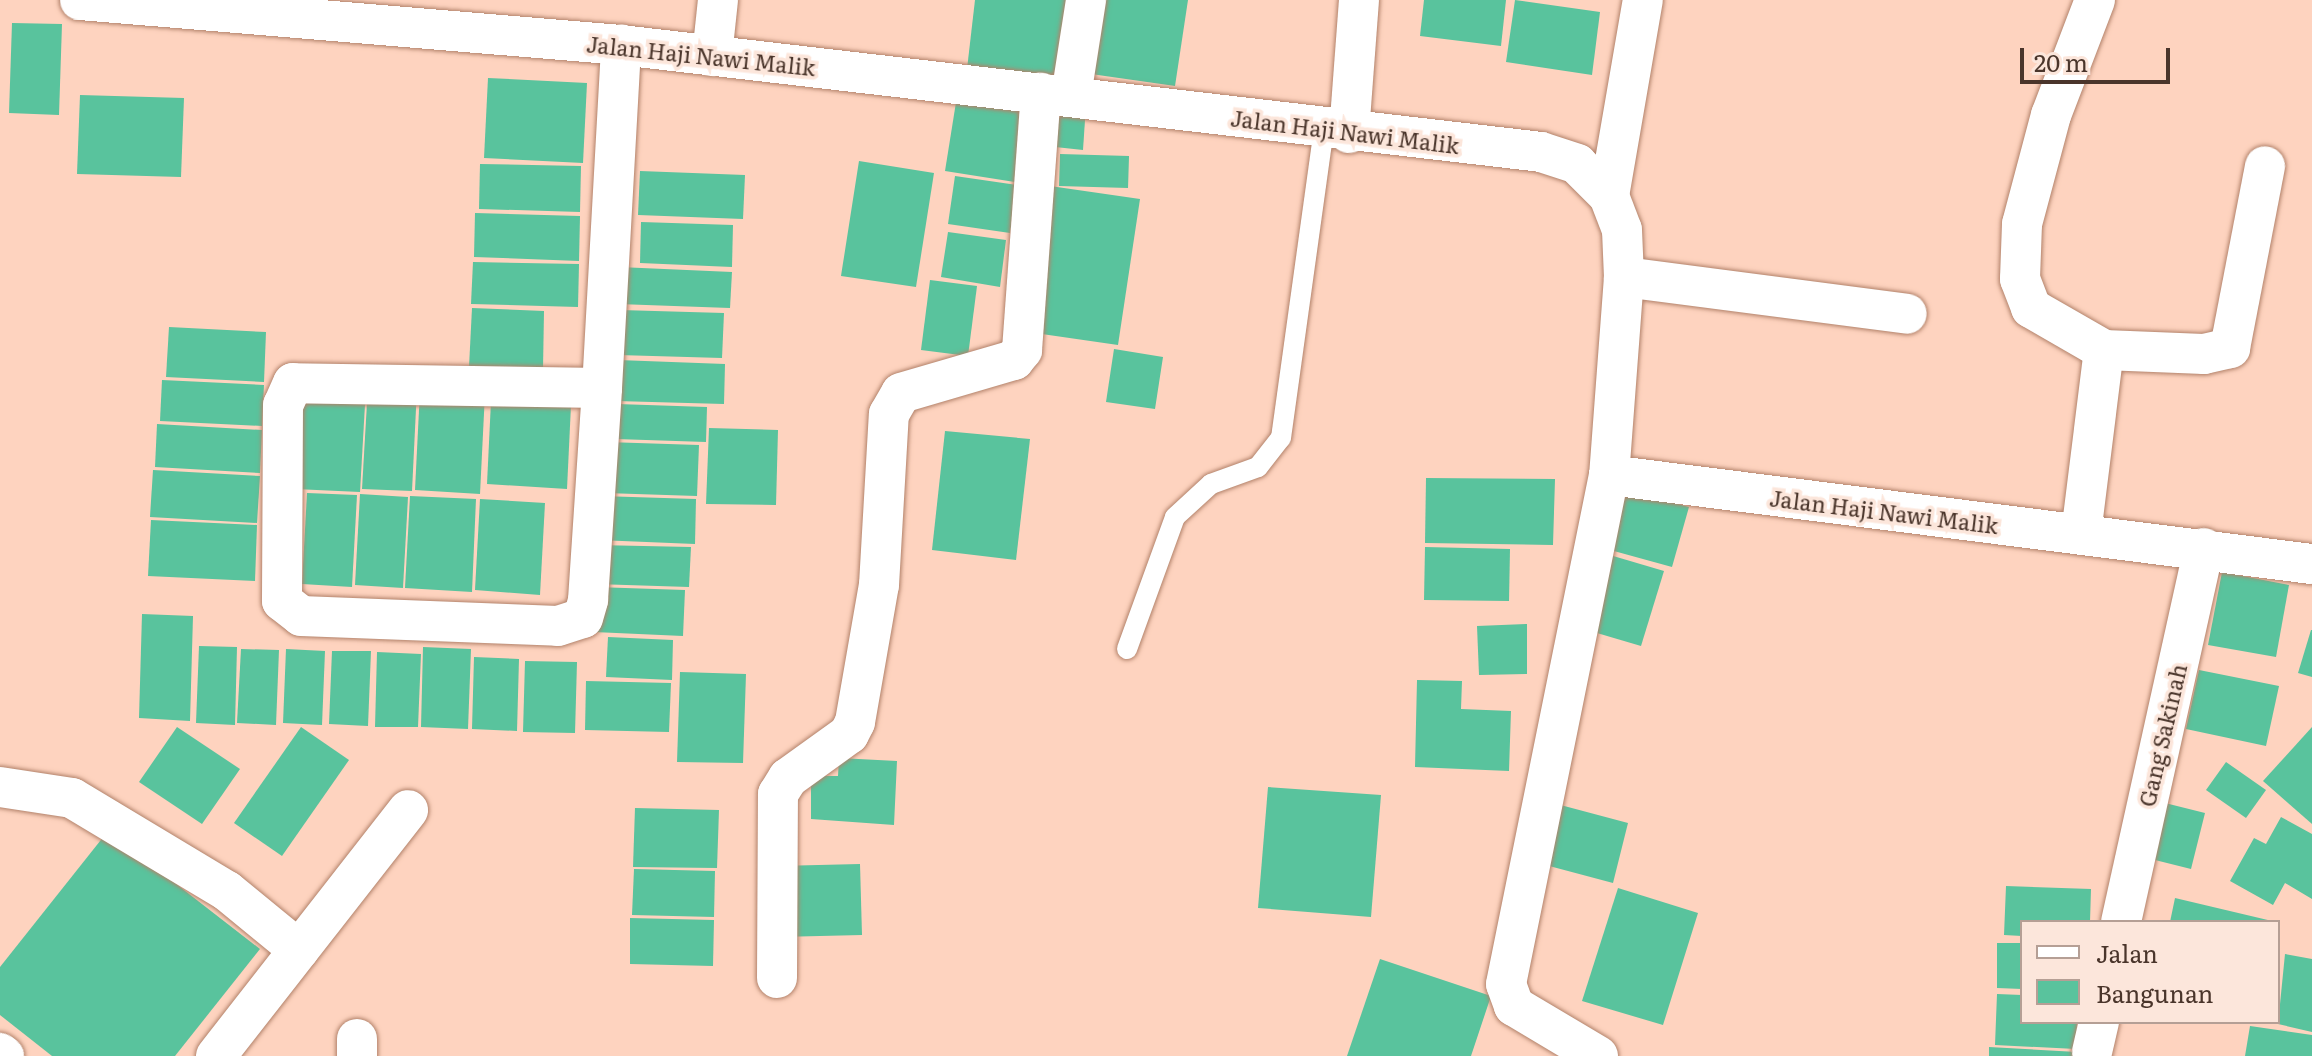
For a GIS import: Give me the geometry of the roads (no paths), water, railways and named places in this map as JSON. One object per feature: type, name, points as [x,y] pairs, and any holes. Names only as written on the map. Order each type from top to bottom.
[{"type":"street","name":"Jalan Haji Nawi Malik","points":[[80,0],[621,45],[1056,94],[1337,131],[1541,152],[1577,164],[1609,196],[1622,230],[1624,277],[1609,475],[1873,512],[2204,548],[2312,564]]},
{"type":"street","points":[[712,56],[718,0]]},
{"type":"street","points":[[777,978],[778,794],[788,778],[842,740],[855,722],[879,585],[889,414],[901,393],[1014,360],[1022,350],[1056,94],[1086,0]]},
{"type":"street","points":[[1337,131],[1359,0]]},
{"type":"street","points":[[1609,196],[1643,0]]},
{"type":"street","points":[[2095,0],[2047,128],[2022,224],[2020,279],[2031,308],[2104,350],[2204,354],[2230,348],[2265,166]]},
{"type":"street","points":[[602,388],[293,383],[283,405],[282,601],[301,616],[574,625],[583,618],[588,600],[602,388],[621,45]]},
{"type":"street","points":[[1624,277],[1907,314]]},
{"type":"street","points":[[2081,534],[2104,350]]},
{"type":"street","points":[[1598,1056],[1514,1006],[1506,984],[1609,475]]},
{"type":"street","name":"Gang Sakinah","points":[[2121,920],[2204,548]]},
{"type":"street","points":[[0,787],[72,798],[227,891],[299,950]]},
{"type":"street","points":[[216,1056],[408,810]]},
{"type":"lane","points":[[1127,649],[1175,517],[1211,484],[1258,467],[1281,438],[1337,131]]}]
